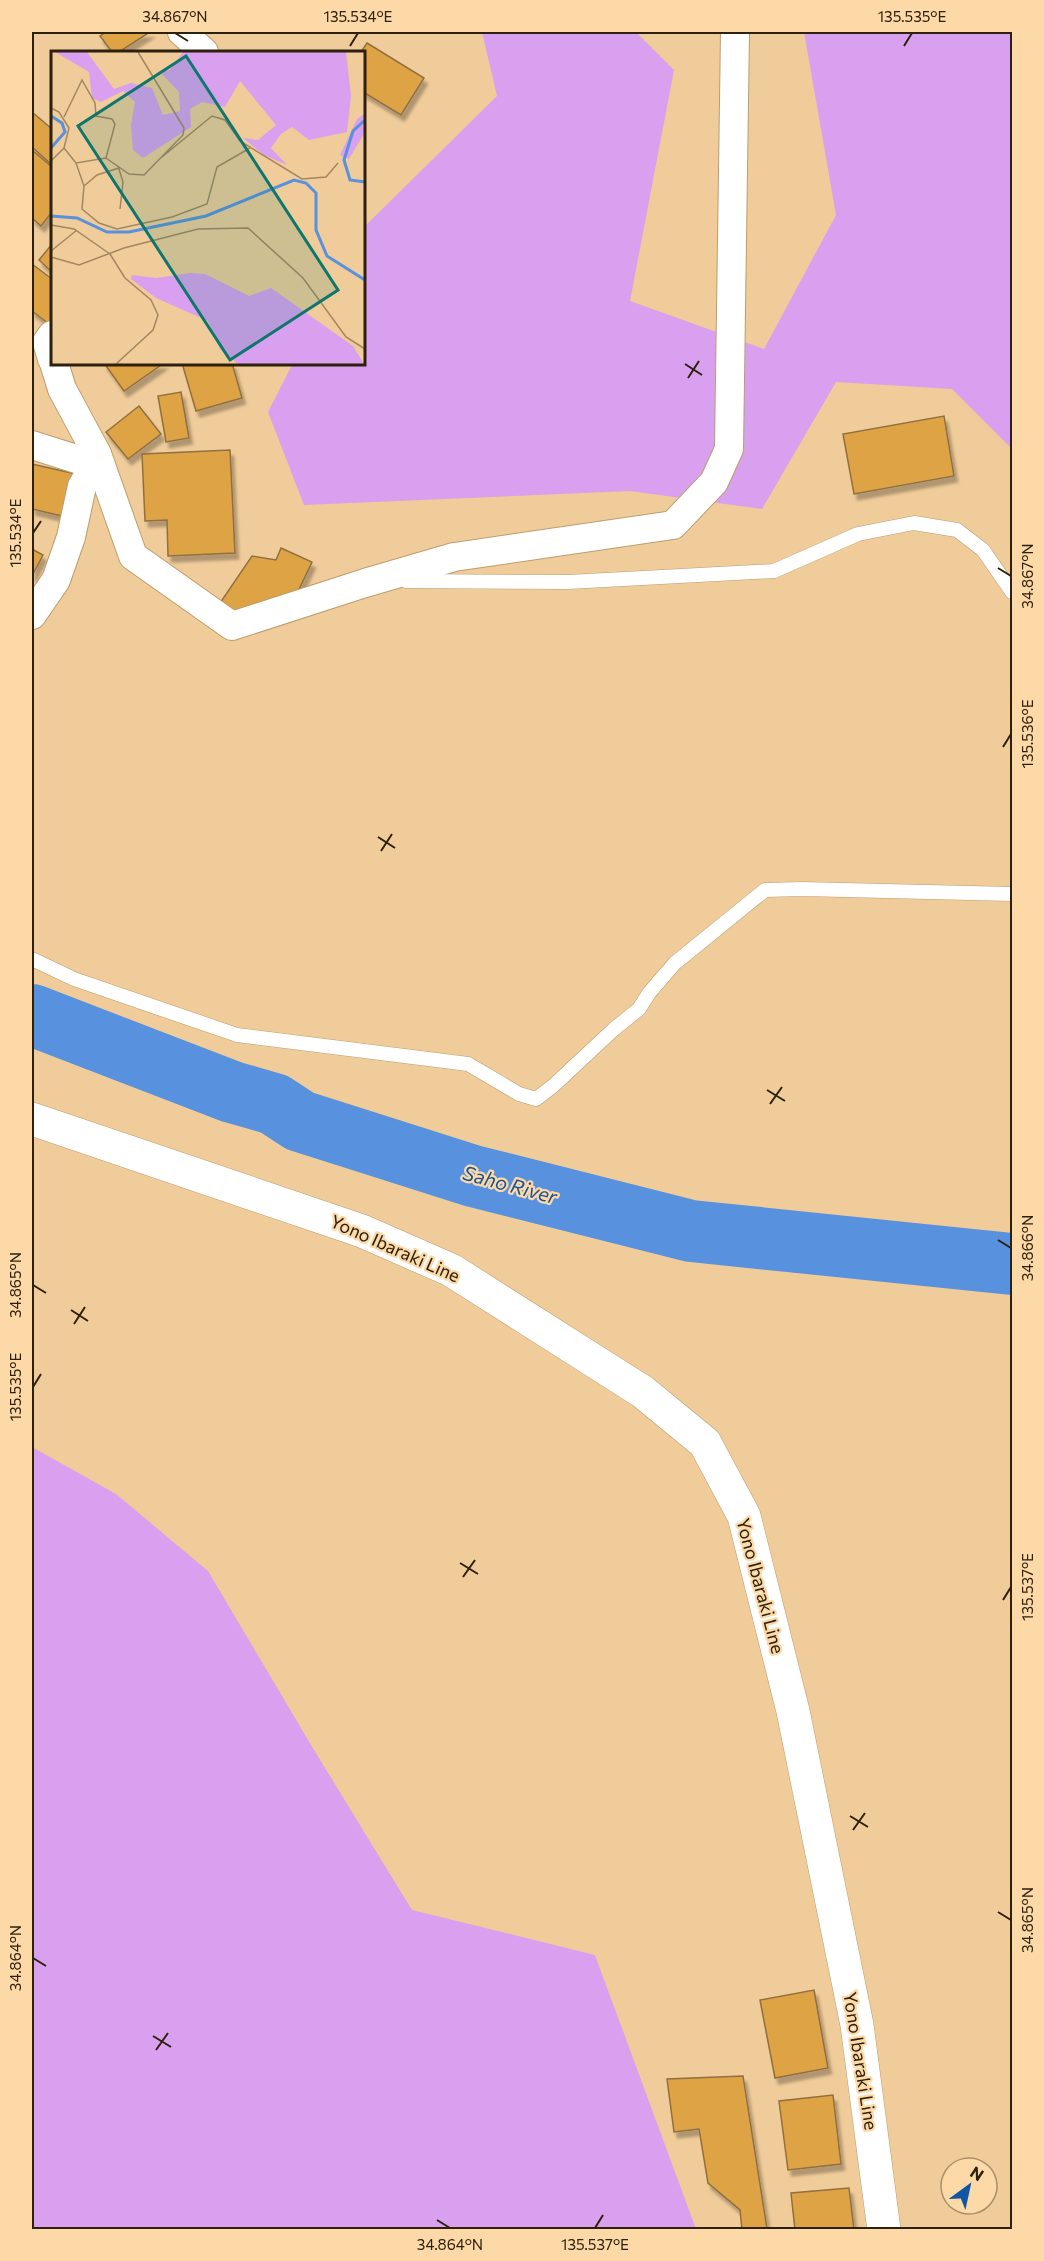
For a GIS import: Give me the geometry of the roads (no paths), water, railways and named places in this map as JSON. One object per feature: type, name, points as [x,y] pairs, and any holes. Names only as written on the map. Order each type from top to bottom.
[{"type":"main road","name":"Yono Ibaraki Line","points":[[32,1119],[362,1231],[451,1270],[643,1392],[705,1443],[744,1516],[793,1711],[857,2025],[884,2229]]},
{"type":"street","points":[[182,32],[203,51]]},
{"type":"street","points":[[53,364],[62,390],[96,459],[133,556],[232,626],[454,557],[673,525],[714,482],[729,448],[735,32]]},
{"type":"street","points":[[32,445],[96,459]]},
{"type":"street","points":[[32,615],[56,580],[70,537],[82,486],[96,459]]},
{"type":"lane","points":[[365,583],[442,580],[568,582],[774,570],[858,534],[914,523],[957,530],[983,550],[1012,592]]},
{"type":"lane","points":[[32,959],[74,978],[237,1035],[468,1064],[519,1094],[536,1099],[639,1009],[649,993],[675,963],[765,890],[1012,894]]},
{"type":"waterway","name":"Saho River","points":[[32,1015],[232,1092],[274,1104],[300,1121],[473,1176],[691,1231],[1012,1264]]}]
